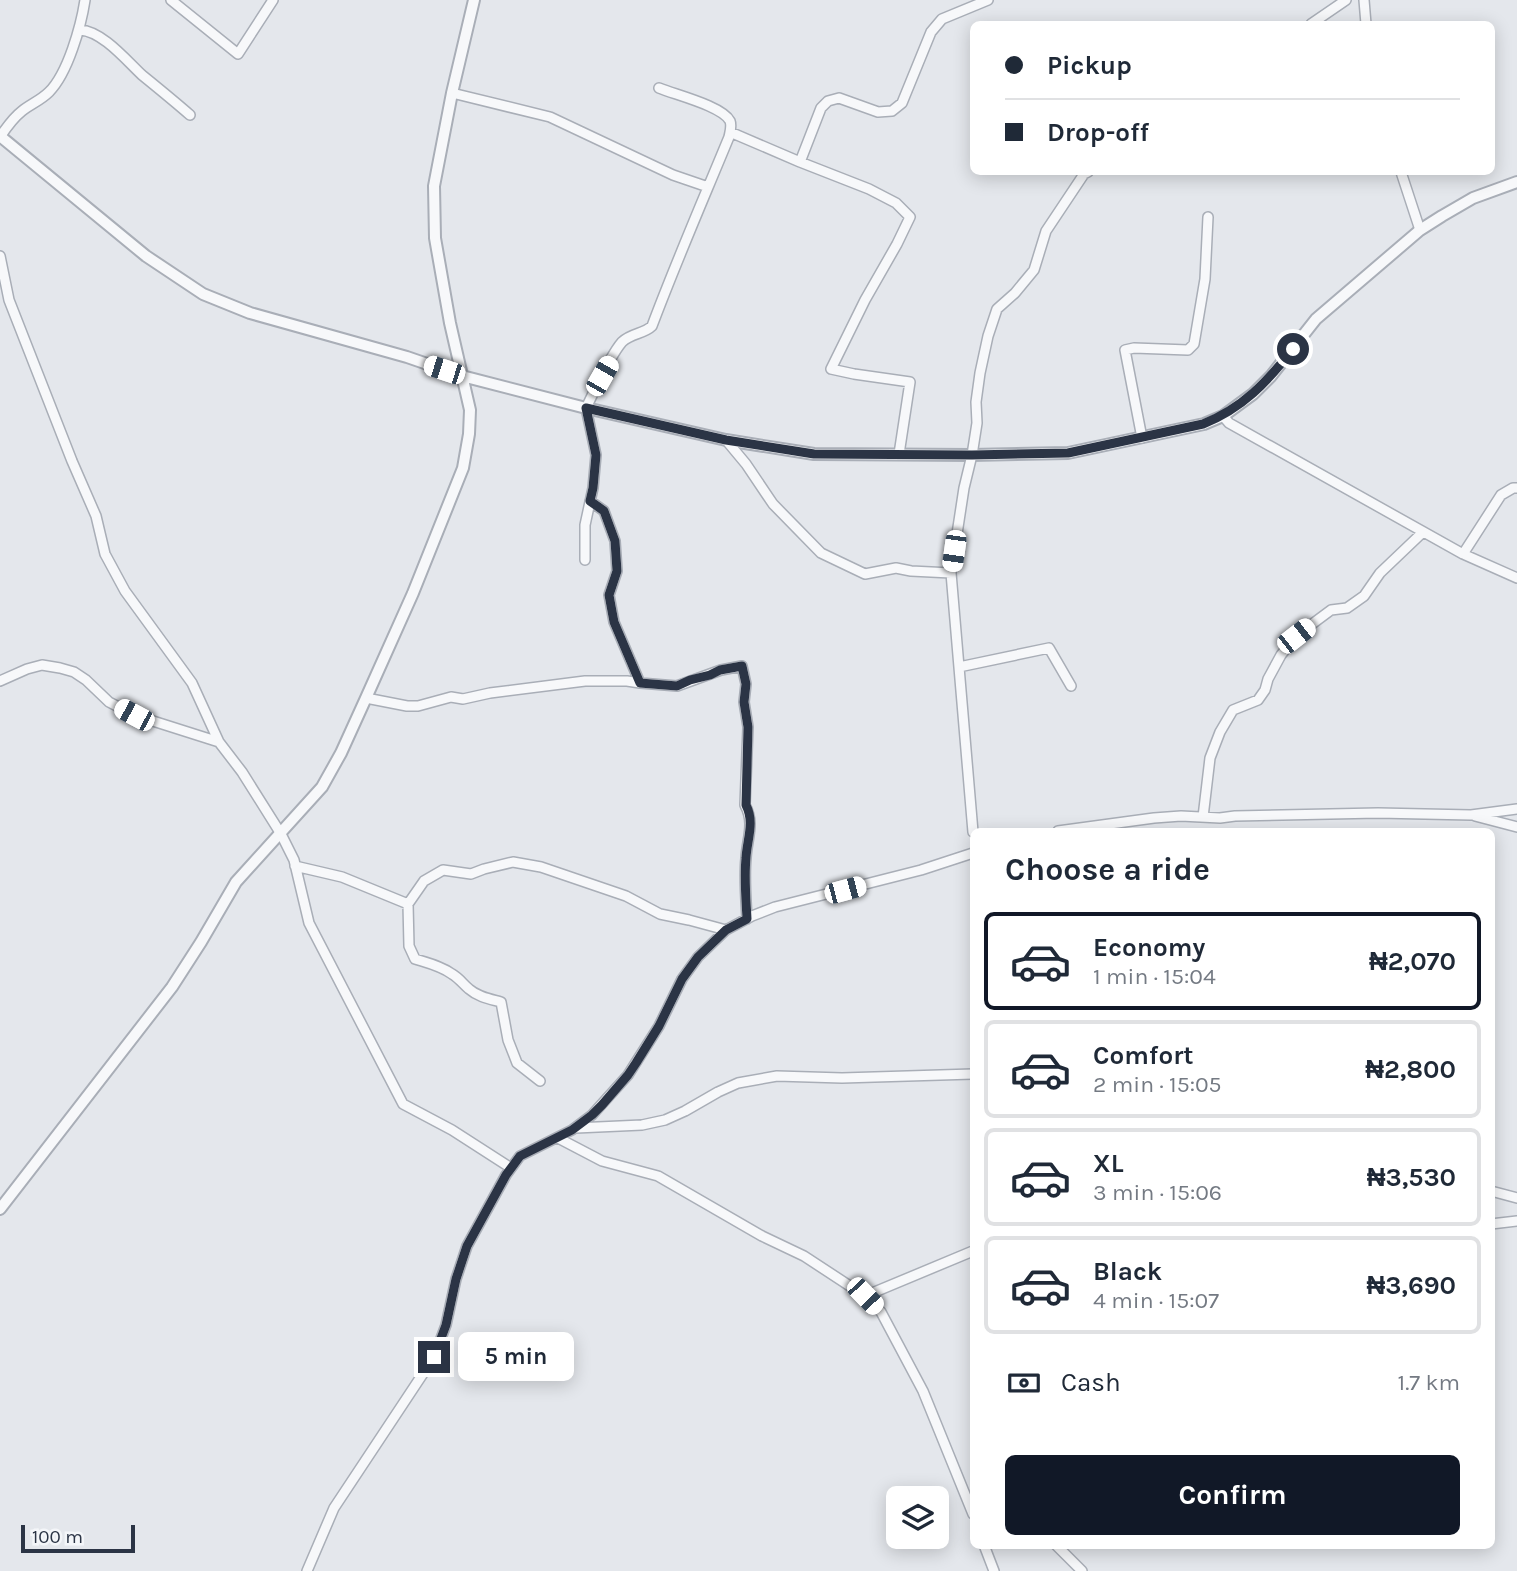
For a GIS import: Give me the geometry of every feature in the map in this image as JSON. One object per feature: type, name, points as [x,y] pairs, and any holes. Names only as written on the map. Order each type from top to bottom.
[{"type":"street","points":[[85,0],[80,30],[63,73],[51,91],[21,112],[0,137],[146,256],[203,293],[250,313],[407,357],[462,376],[726,440],[814,454],[1068,453],[1203,424],[1223,416],[1253,394],[1271,376],[1316,319],[1420,230],[1474,198],[1517,182]]},
{"type":"street","points":[[171,0],[238,54],[273,0]]},
{"type":"street","points":[[0,1209],[172,987],[236,882],[322,787],[341,753],[413,593],[463,468],[470,434],[470,410],[450,323],[435,238],[434,186],[474,0]]},
{"type":"street","points":[[800,162],[821,108],[828,101],[839,97],[878,111],[892,111],[902,103],[931,32],[942,19],[988,0]]},
{"type":"street","points":[[1315,21],[1346,0]]},
{"type":"street","points":[[1364,0],[1366,21]]},
{"type":"street","points":[[80,30],[89,30],[129,60],[190,115]]},
{"type":"street","points":[[585,560],[585,525],[593,488],[596,455],[586,408],[623,341],[647,331],[652,326],[731,127],[729,119],[710,105],[659,88]]},
{"type":"street","points":[[452,93],[550,117],[673,175],[708,187]]},
{"type":"street","points":[[730,132],[869,189],[896,203],[910,217],[831,369],[910,382],[899,454]]},
{"type":"street","points":[[973,828],[951,573],[977,423],[979,383],[988,336],[998,309],[1034,271],[1046,231],[1083,175]]},
{"type":"street","points":[[1402,175],[1420,230]]},
{"type":"street","points":[[1142,438],[1125,350],[1188,350],[1194,344],[1205,279],[1208,216]]},
{"type":"street","points":[[0,256],[9,300],[96,516],[105,554],[125,591],[192,683],[219,742],[242,772],[281,834],[295,866],[309,923],[403,1104],[452,1130],[511,1168]]},
{"type":"street","points":[[1223,416],[1239,429],[1423,533],[1517,578]]},
{"type":"street","points":[[726,440],[773,504],[821,553],[865,574],[896,568],[951,573]]},
{"type":"street","points":[[1463,554],[1501,495],[1517,488]]},
{"type":"street","points":[[590,501],[604,511],[615,541],[617,571],[609,595],[614,622],[640,683]]},
{"type":"street","points":[[1203,817],[1210,758],[1220,732],[1233,710],[1258,700],[1280,654],[1296,636],[1331,610],[1347,608],[1364,596],[1380,573],[1423,533]]},
{"type":"street","points":[[959,667],[1049,648],[1071,686]]},
{"type":"street","points":[[0,681],[27,668],[42,665],[60,668],[86,680],[109,702],[134,715],[219,742]]},
{"type":"street","points":[[366,698],[418,706],[452,697],[463,699],[574,682],[627,681],[677,686],[720,670],[742,666],[746,684],[744,702],[748,727],[746,805],[751,826],[746,859],[747,919]]},
{"type":"street","points":[[1080,828],[1154,818],[1378,813],[1471,815],[1517,809]]},
{"type":"street","points":[[1471,815],[1517,827]]},
{"type":"street","points":[[307,1571],[334,1508],[434,1357],[446,1325],[456,1279],[467,1246],[511,1168],[520,1156],[576,1128],[592,1115],[628,1075],[659,1026],[682,979],[698,957],[726,930],[775,907],[921,870],[970,853]]},
{"type":"street","points":[[540,1081],[517,1063],[508,1040],[501,1002],[480,996],[450,972],[415,959],[409,946],[408,904],[424,881],[443,870],[471,874],[513,862],[541,867],[626,896],[660,914],[726,930]]},
{"type":"street","points":[[295,866],[342,877],[408,904]]},
{"type":"street","points":[[576,1128],[642,1125],[664,1120],[738,1083],[776,1076],[842,1078],[970,1074]]},
{"type":"street","points":[[558,1138],[601,1161],[658,1176],[762,1236],[804,1256],[865,1296],[881,1312],[923,1391],[970,1506]]},
{"type":"street","points":[[1495,1192],[1517,1198]]},
{"type":"street","points":[[1495,1224],[1517,1221]]},
{"type":"street","points":[[865,1296],[970,1252]]},
{"type":"street","points":[[961,1481],[970,1485]]},
{"type":"street","points":[[985,1549],[993,1571]]},
{"type":"street","points":[[1060,1549],[1082,1571]]},
{"type":"route","points":[[434,1357],[446,1325],[456,1279],[467,1246],[506,1175],[520,1156],[572,1130],[602,1105],[636,1063],[659,1026],[682,979],[698,957],[726,930],[747,919],[746,859],[751,826],[746,805],[748,727],[744,702],[746,684],[742,666],[720,670],[677,686],[640,683],[614,622],[609,595],[617,571],[615,541],[604,511],[590,501],[596,455],[586,408],[726,440],[814,454],[1068,453],[1203,424],[1223,416],[1253,394],[1293,349]]}]
